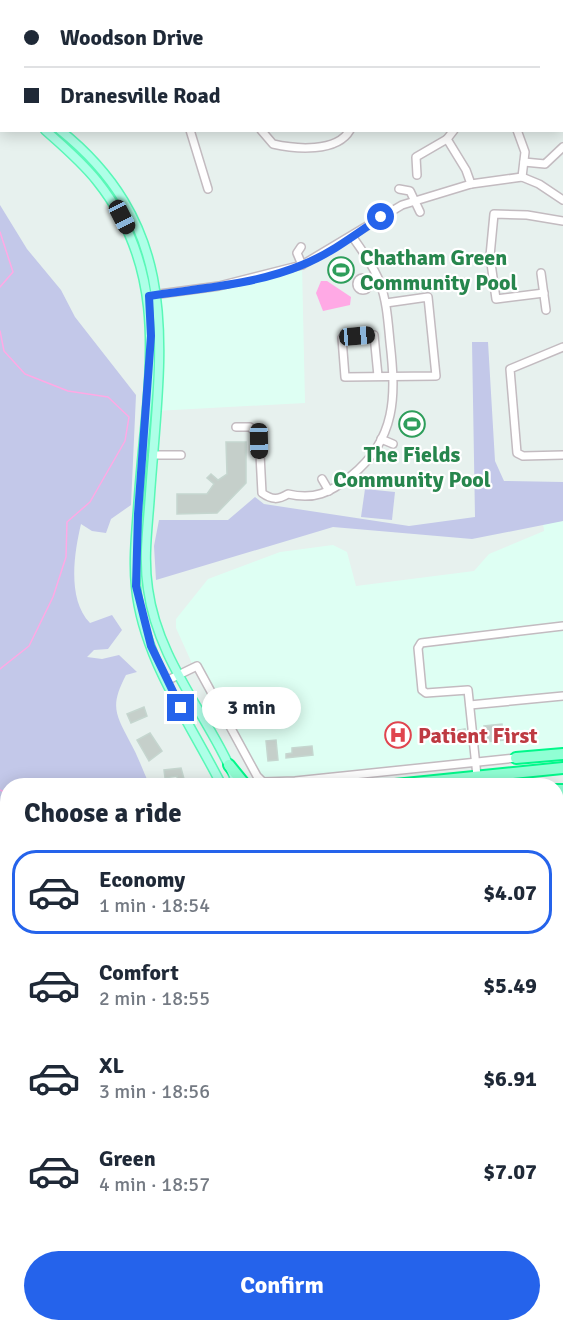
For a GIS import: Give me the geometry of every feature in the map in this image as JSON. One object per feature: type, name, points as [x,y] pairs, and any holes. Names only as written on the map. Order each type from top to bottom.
[{"type":"highway","points":[[516,758],[563,754]]},
{"type":"highway","points":[[229,765],[240,778]]},
{"type":"highway","points":[[460,778],[563,768]]},
{"type":"main road","points":[[47,132],[87,168],[114,203],[136,250],[153,295],[138,514],[136,586],[144,627],[166,681],[218,778]]},
{"type":"main road","points":[[62,132],[101,169],[126,204],[149,256],[160,348],[146,545],[148,589],[161,642],[235,778]]},
{"type":"street","points":[[191,132],[208,189]]},
{"type":"street","points":[[263,132],[273,144],[317,147],[340,142],[348,132]]},
{"type":"street","points":[[417,175],[416,157],[447,139],[452,132]]},
{"type":"street","points":[[518,132],[525,152],[522,177]]},
{"type":"street","points":[[447,139],[466,170],[471,184]]},
{"type":"street","points":[[524,162],[545,164],[563,147]]},
{"type":"street","points":[[153,295],[219,286],[302,265],[389,212],[416,199],[471,184],[522,177],[539,184],[563,200]]},
{"type":"street","points":[[399,189],[408,189],[416,199],[420,212]]},
{"type":"street","points":[[544,293],[496,299],[490,256],[494,214],[561,221],[563,211]]},
{"type":"street","points":[[236,427],[249,427],[259,435],[262,493],[270,498],[280,499],[288,494],[306,498],[328,490],[354,473],[381,439],[393,402],[394,376],[386,303],[377,276],[352,236]]},
{"type":"street","points":[[301,247],[297,253],[302,265]]},
{"type":"street","points":[[541,273],[546,310]]},
{"type":"street","points":[[369,281],[377,276]]},
{"type":"street","points":[[378,376],[374,335],[342,338],[345,376],[378,376],[394,376],[436,376],[428,297],[386,303]]},
{"type":"street","points":[[563,347],[510,369],[517,453],[523,456],[563,455]]},
{"type":"street","points":[[381,439],[393,444]]},
{"type":"street","points":[[153,455],[181,455]]},
{"type":"street","points":[[322,479],[328,490]]},
{"type":"street","points":[[477,776],[468,690],[426,693],[422,690],[418,648],[421,643],[563,627]]},
{"type":"street","points":[[166,681],[197,666],[259,778]]},
{"type":"street","points":[[470,705],[563,696]]},
{"type":"street","points":[[354,778],[516,758]]},
{"type":"shaded area","points":[[0,205],[27,249],[61,290],[75,317],[136,395],[131,505],[111,519],[106,533],[92,531],[81,524],[74,576],[78,602],[90,623],[112,615],[122,630],[108,649],[94,650],[87,657],[102,659],[119,655],[137,672],[126,675],[118,694],[116,709],[147,778],[0,778]]},
{"type":"shaded area","points":[[302,265],[305,403],[155,411],[158,294]]},
{"type":"shaded area","points":[[321,281],[327,281],[351,297],[350,305],[323,311],[316,293]]},
{"type":"shaded area","points":[[472,342],[488,342],[495,461],[504,481],[563,482],[563,521],[472,539],[333,527],[156,580],[154,546],[159,520],[228,520],[255,497],[264,504],[409,526],[475,517]]},
{"type":"shaded area","points":[[365,489],[395,492],[392,520],[361,517]]},
{"type":"shaded area","points":[[563,521],[563,751],[300,778],[262,778],[251,774],[208,699],[176,628],[176,619],[208,579],[280,552],[333,545],[347,552],[356,586],[474,571],[489,554],[544,531],[543,523]]},
{"type":"building","points":[[226,442],[246,442],[246,483],[217,513],[177,514],[177,494],[207,494],[214,484],[207,478],[211,474],[218,480],[227,474]]},
{"type":"building","points":[[144,707],[147,716],[131,723],[127,714]]},
{"type":"building","points":[[502,724],[504,740],[486,742],[484,726]]},
{"type":"building","points":[[465,729],[467,742],[439,743],[438,734]]},
{"type":"building","points":[[150,733],[162,751],[149,761],[137,740]]},
{"type":"building","points":[[276,740],[278,760],[268,761],[266,741]]},
{"type":"building","points":[[312,746],[313,755],[286,758],[286,754],[292,753],[292,748]]},
{"type":"building","points":[[181,768],[184,778],[177,778],[177,776],[165,778],[164,770]]},
{"type":"waterway","points":[[0,232],[13,272],[0,287]]},
{"type":"waterway","points":[[0,331],[4,351],[25,374],[68,391],[108,397],[129,417],[125,441],[90,502],[67,522],[66,557],[53,597],[29,646],[0,669]]},
{"type":"place","name":"Chatham Green Community Pool","points":[[341,270]]},
{"type":"place","name":"The Fields Community Pool","points":[[412,424]]},
{"type":"place","name":"Patient First","points":[[398,735]]},
{"type":"route","points":[[181,708],[162,673],[151,646],[144,627],[136,586],[138,514],[151,336],[149,296],[219,286],[292,269],[323,255],[381,217]]}]
